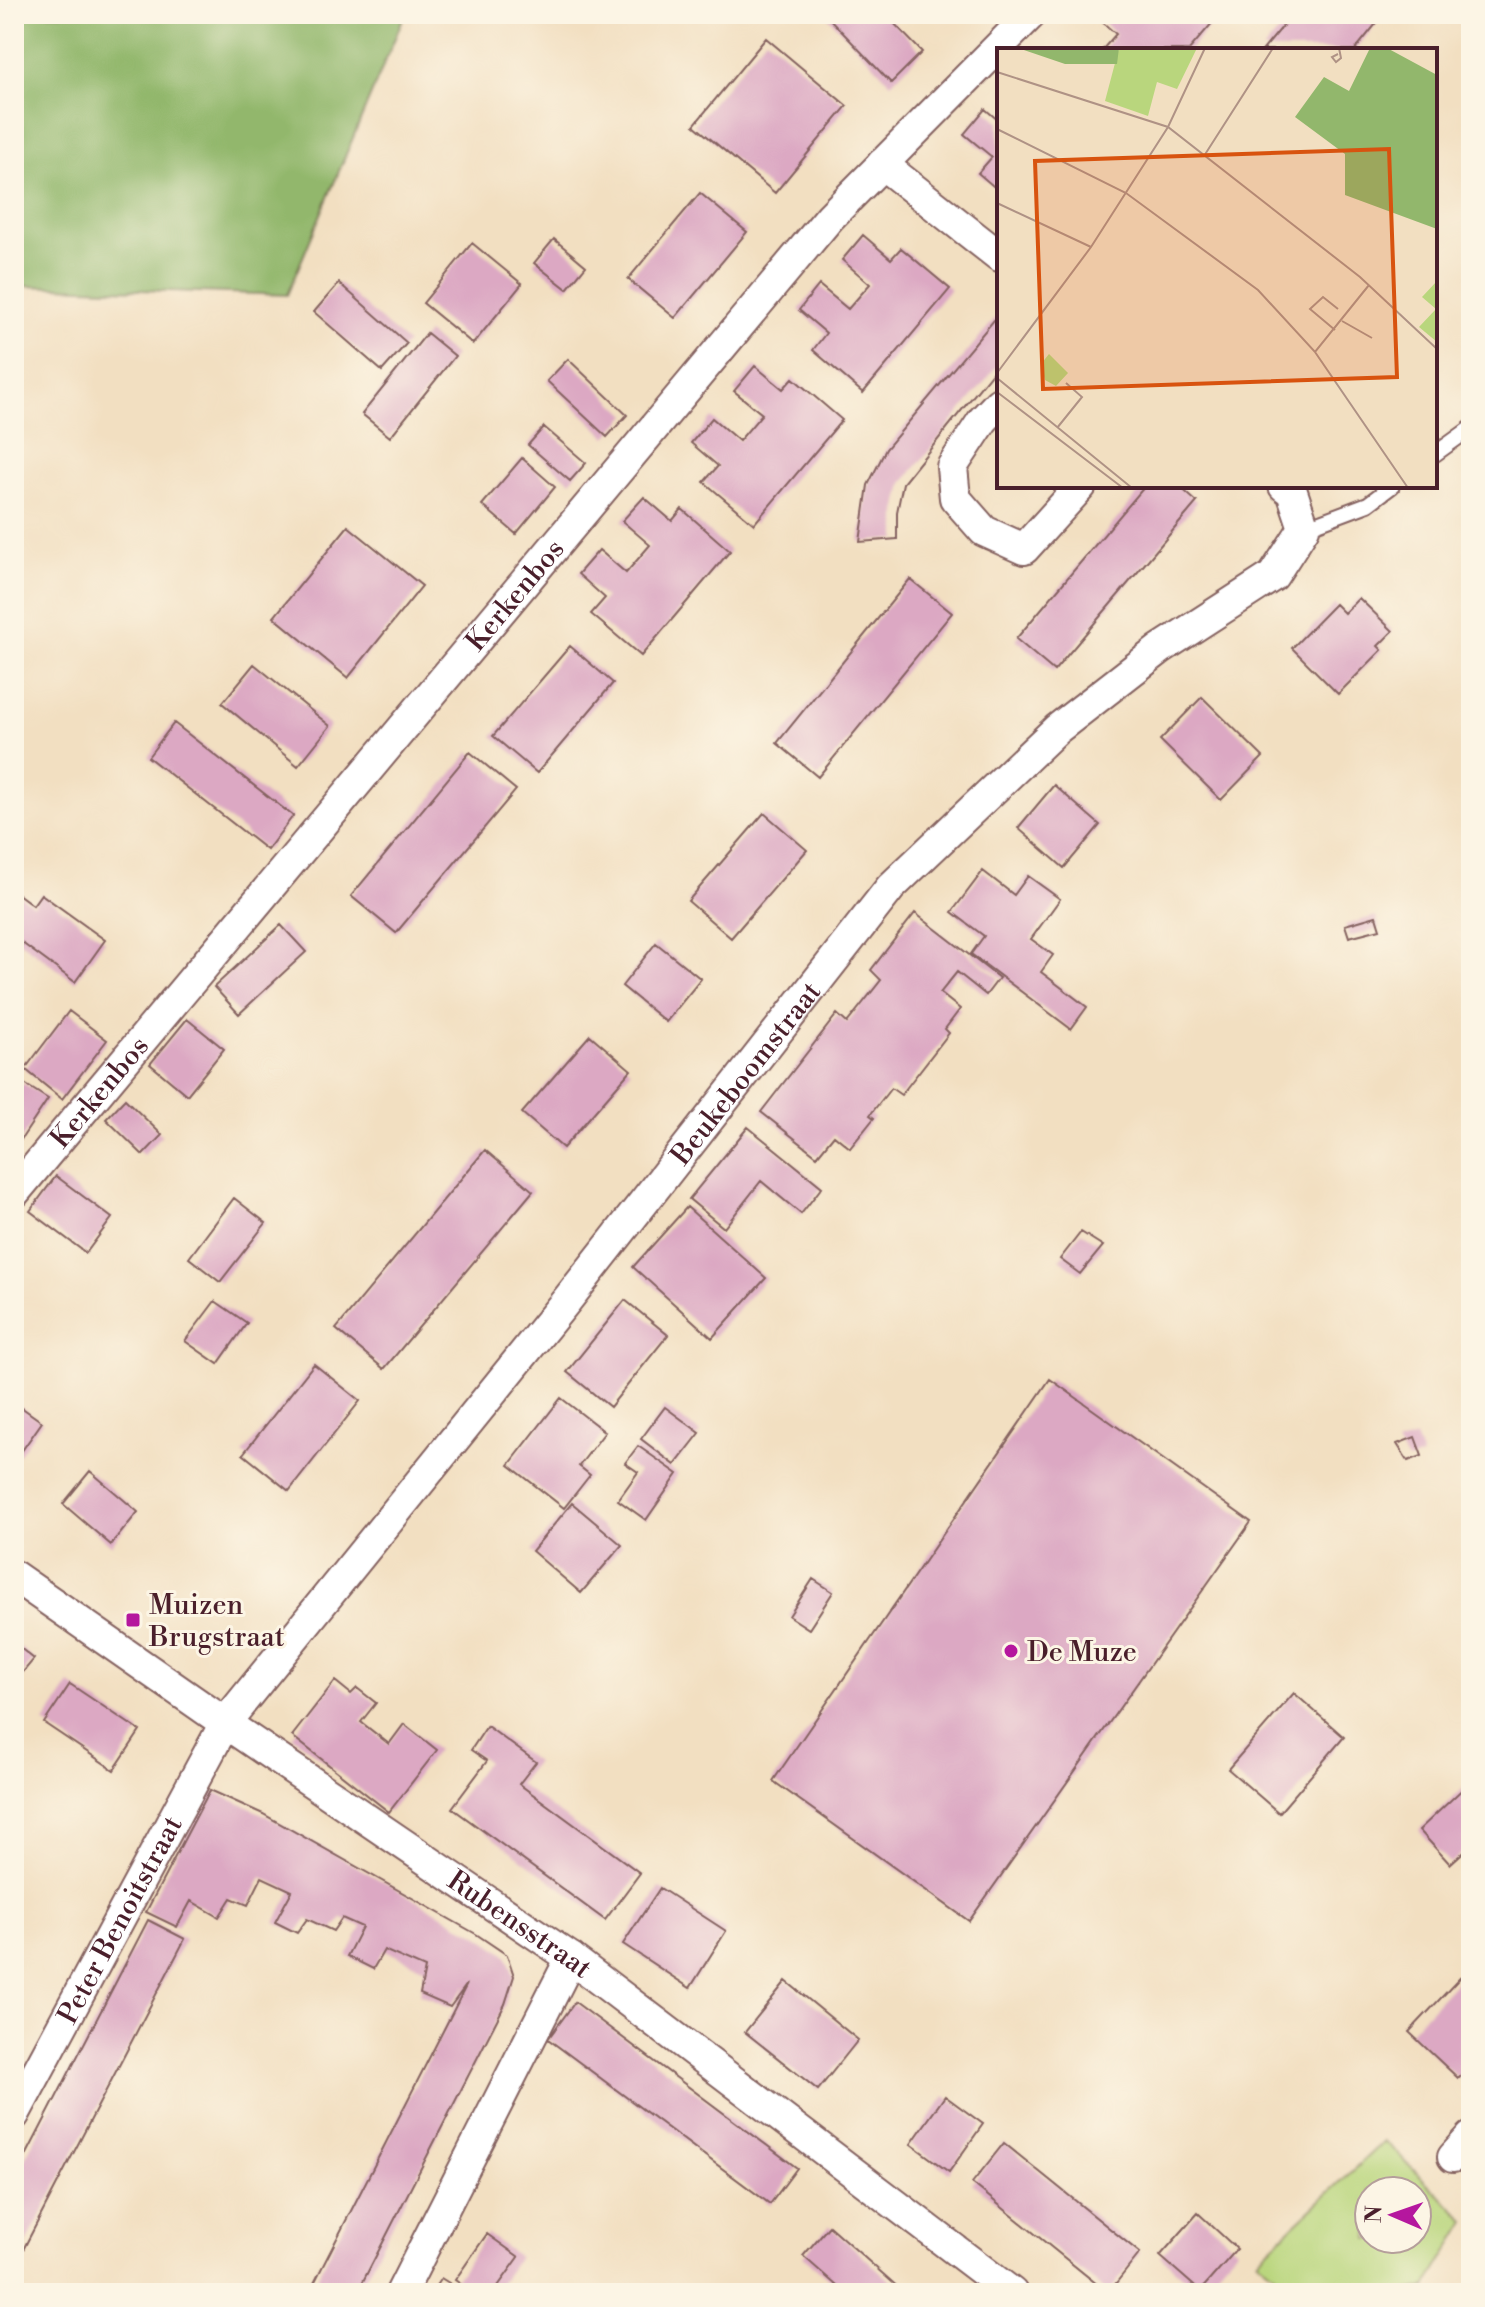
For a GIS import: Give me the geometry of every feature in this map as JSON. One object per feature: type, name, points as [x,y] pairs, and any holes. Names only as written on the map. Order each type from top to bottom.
[{"type":"street","name":"Kerkenbos","points":[[997,48],[1031,14]]},
{"type":"street","name":"Kerkenbos","points":[[14,1193],[830,217],[997,48]]},
{"type":"street","points":[[882,164],[997,254]]},
{"type":"street","points":[[997,405],[983,420],[952,467],[955,498],[984,531],[1024,549],[1079,488]]},
{"type":"street","points":[[1287,488],[1292,492],[1304,528]]},
{"type":"street","name":"Beukeboomstraat","points":[[225,1723],[567,1300],[891,887],[1057,729],[1160,649],[1273,576],[1304,528]]},
{"type":"street","name":"Rubensstraat","points":[[14,1576],[571,1958],[1012,2293]]},
{"type":"street","name":"Peter Benoitstraat","points":[[14,2115],[225,1723]]},
{"type":"street","points":[[401,2293],[571,1958]]},
{"type":"lane","points":[[1437,453],[1471,428]]},
{"type":"lane","points":[[1304,528],[1368,504],[1389,488]]},
{"type":"green space","points":[[14,14],[405,14],[287,295],[24,286],[14,297]]},
{"type":"green space","points":[[1384,2141],[1419,2175],[1353,2175],[1353,2255],[1433,2255],[1433,2189],[1466,2221],[1426,2287],[1400,2293],[1300,2293],[1257,2260]]},
{"type":"building","points":[[825,14],[885,14],[922,52],[891,83]]},
{"type":"building","points":[[1093,14],[1220,14],[1191,48],[1104,48],[1116,34]]},
{"type":"building","points":[[1293,14],[1384,14],[1357,48],[1265,48]]},
{"type":"building","points":[[766,38],[847,106],[775,193],[694,125]]},
{"type":"building","points":[[985,109],[997,119],[997,189],[978,173],[992,157],[964,134]]},
{"type":"building","points":[[700,193],[747,232],[675,318],[628,279]]},
{"type":"building","points":[[863,235],[891,259],[901,248],[950,289],[863,393],[813,350],[826,333],[799,310],[819,285],[848,309],[870,284],[842,260]]},
{"type":"building","points":[[554,239],[586,266],[567,289],[534,263]]},
{"type":"building","points":[[472,243],[522,284],[473,344],[423,303]]},
{"type":"building","points":[[339,283],[407,343],[382,371],[314,312]]},
{"type":"building","points":[[997,316],[997,366],[903,483],[897,512],[897,539],[860,542],[868,485],[886,449]]},
{"type":"building","points":[[427,333],[455,356],[390,437],[362,414]]},
{"type":"building","points":[[568,359],[627,415],[607,437],[547,381]]},
{"type":"building","points":[[755,366],[783,389],[793,378],[842,420],[754,524],[704,482],[718,466],[691,443],[712,418],[739,441],[762,414],[734,391]]},
{"type":"building","points":[[544,427],[586,463],[570,481],[528,445]]},
{"type":"building","points":[[522,458],[555,487],[516,534],[482,505]]},
{"type":"building","points":[[1143,488],[1181,488],[1197,502],[1054,671],[1016,639]]},
{"type":"building","points":[[644,497],[672,521],[682,509],[730,551],[641,656],[591,614],[605,598],[578,574],[599,550],[626,573],[650,545],[622,521]]},
{"type":"building","points":[[348,526],[422,586],[348,678],[274,617]]},
{"type":"building","points":[[910,579],[952,613],[818,777],[777,743]]},
{"type":"building","points":[[1359,598],[1393,631],[1378,646],[1382,650],[1338,694],[1292,648],[1335,604],[1344,613]]},
{"type":"building","points":[[570,646],[613,683],[537,773],[493,736]]},
{"type":"building","points":[[254,664],[330,726],[298,766],[222,703]]},
{"type":"building","points":[[1202,697],[1263,757],[1221,800],[1160,740]]},
{"type":"building","points":[[174,723],[293,816],[267,850],[148,757]]},
{"type":"building","points":[[470,752],[516,790],[396,933],[351,896]]},
{"type":"building","points":[[1054,785],[1100,825],[1064,868],[1018,828]]},
{"type":"building","points":[[764,813],[807,850],[731,938],[688,901]]},
{"type":"building","points":[[983,871],[1014,895],[1028,876],[1060,899],[1031,939],[1053,955],[1041,972],[1087,1007],[1071,1029],[971,954],[984,936],[952,912]]},
{"type":"building","points":[[14,891],[33,905],[41,894],[105,940],[75,982],[14,937]]},
{"type":"building","points":[[915,913],[999,978],[986,995],[957,972],[940,993],[960,1009],[945,1029],[949,1033],[901,1095],[891,1088],[870,1115],[874,1118],[850,1148],[834,1135],[817,1156],[761,1112],[837,1014],[847,1023],[881,980],[871,970]]},
{"type":"building","points":[[1376,916],[1380,929],[1349,937],[1345,925]]},
{"type":"building","points":[[281,925],[306,952],[239,1014],[214,987]]},
{"type":"building","points":[[656,943],[701,979],[666,1022],[622,986]]},
{"type":"building","points":[[69,1011],[107,1040],[62,1099],[25,1069]]},
{"type":"building","points":[[187,1019],[224,1049],[187,1095],[150,1064]]},
{"type":"building","points":[[590,1035],[631,1070],[563,1148],[522,1113]]},
{"type":"building","points":[[23,1083],[48,1099],[14,1150],[14,1097]]},
{"type":"building","points":[[125,1099],[162,1135],[143,1155],[106,1119]]},
{"type":"building","points":[[748,1127],[822,1187],[801,1214],[761,1181],[724,1228],[689,1199]]},
{"type":"building","points":[[485,1150],[533,1191],[384,1369],[336,1329]]},
{"type":"building","points":[[56,1176],[112,1218],[86,1253],[30,1211]]},
{"type":"building","points":[[234,1198],[266,1223],[220,1282],[189,1258]]},
{"type":"building","points":[[687,1207],[766,1278],[712,1338],[633,1267]]},
{"type":"building","points":[[1081,1232],[1103,1246],[1080,1274],[1060,1259]]},
{"type":"building","points":[[625,1300],[668,1335],[610,1407],[567,1372]]},
{"type":"building","points":[[215,1301],[247,1323],[218,1364],[185,1341]]},
{"type":"building","points":[[314,1364],[360,1401],[289,1491],[243,1454]]},
{"type":"building","name":"De Muze","points":[[1050,1379],[1251,1522],[969,1921],[773,1781]]},
{"type":"building","points":[[561,1398],[605,1432],[579,1466],[590,1475],[564,1508],[509,1465]]},
{"type":"building","points":[[14,1402],[42,1422],[14,1462]]},
{"type":"building","points":[[665,1407],[700,1433],[675,1465],[641,1439]]},
{"type":"building","points":[[1415,1437],[1422,1456],[1408,1461],[1397,1444]]},
{"type":"building","points":[[638,1446],[678,1474],[646,1520],[618,1500],[638,1472],[625,1463]]},
{"type":"building","points":[[90,1471],[138,1512],[111,1545],[63,1504]]},
{"type":"building","points":[[572,1503],[622,1545],[581,1593],[532,1551]]},
{"type":"building","points":[[813,1579],[833,1592],[809,1629],[789,1616]]},
{"type":"building","points":[[14,1643],[34,1659],[14,1683]]},
{"type":"building","points":[[335,1681],[351,1694],[357,1688],[376,1703],[361,1722],[389,1744],[404,1724],[437,1750],[389,1812],[292,1736]]},
{"type":"building","points":[[70,1684],[140,1731],[114,1770],[44,1723]]},
{"type":"building","points":[[1294,1693],[1344,1737],[1279,1813],[1228,1769]]},
{"type":"building","points":[[487,1726],[536,1762],[519,1784],[640,1873],[605,1920],[452,1808],[487,1761],[471,1750]]},
{"type":"building","points":[[1471,1781],[1471,1845],[1450,1864],[1419,1830]]},
{"type":"building","points":[[210,1790],[263,1814],[476,1934],[507,1955],[514,1976],[505,2004],[357,2293],[309,2293],[467,1984],[450,2007],[420,1994],[425,1968],[384,1950],[373,1969],[347,1956],[362,1927],[342,1918],[333,1931],[307,1919],[297,1933],[275,1922],[292,1891],[262,1877],[248,1905],[231,1898],[219,1917],[191,1901],[177,1927],[146,1912]]},
{"type":"building","points":[[660,1888],[726,1931],[690,1988],[623,1944]]},
{"type":"building","points":[[148,1920],[185,1939],[14,2267],[14,2179]]},
{"type":"building","points":[[1471,1966],[1471,2065],[1458,2078],[1409,2032]]},
{"type":"building","points":[[786,1981],[858,2040],[818,2090],[745,2032]]},
{"type":"building","points":[[575,2002],[797,2168],[770,2204],[548,2039]]},
{"type":"building","points":[[945,2096],[983,2124],[949,2172],[911,2144]]},
{"type":"building","points":[[1004,2143],[1140,2253],[1108,2293],[972,2183]]},
{"type":"building","points":[[1198,2213],[1237,2249],[1200,2291],[1160,2256]]},
{"type":"building","points":[[829,2226],[900,2289],[896,2293],[845,2293],[803,2256]]},
{"type":"building","points":[[487,2234],[519,2257],[493,2293],[473,2293],[455,2280]]},
{"type":"building","points":[[441,2278],[465,2293],[431,2293]]},
{"type":"place","name":"Muizen Brugstraat","points":[[133,1620]]},
{"type":"place","name":"De Muze","points":[[1011,1651]]}]
